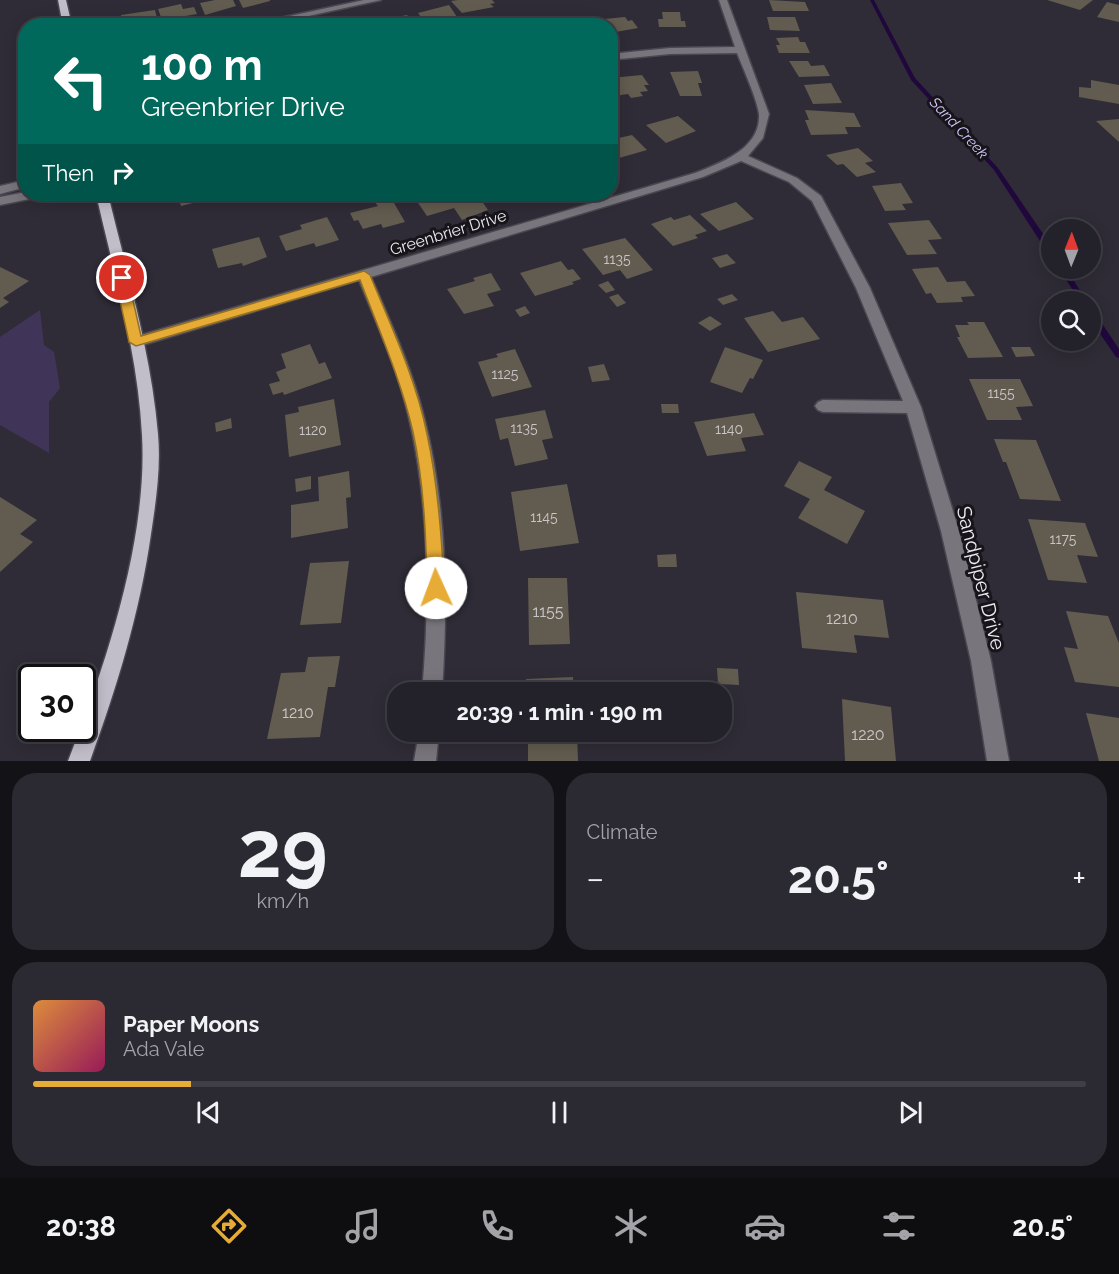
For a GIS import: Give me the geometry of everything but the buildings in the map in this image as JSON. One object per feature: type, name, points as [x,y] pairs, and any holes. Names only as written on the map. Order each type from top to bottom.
[{"type":"main road","points":[[62,0],[66,18]]},
{"type":"main road","points":[[79,761],[105,695],[130,606],[150,484],[150,436],[136,342],[104,201]]},
{"type":"street","points":[[288,18],[377,0]]},
{"type":"street","points":[[723,0],[739,50],[764,114],[760,133],[742,157]]},
{"type":"street","points":[[618,56],[670,51],[739,50]]},
{"type":"street","name":"Greenbrier Drive","points":[[618,199],[699,175],[742,157]]},
{"type":"street","name":"Sandpiper Drive","points":[[742,157],[793,180],[817,199],[863,288],[913,407],[952,542],[981,661],[998,761]]},
{"type":"street","points":[[0,190],[18,185]]},
{"type":"street","points":[[0,201],[18,197]]},
{"type":"street","name":"Greenbrier Drive","points":[[136,342],[612,201]]},
{"type":"street","points":[[364,275],[397,358],[420,432],[434,524],[436,658],[433,682]]},
{"type":"street","points":[[823,406],[913,407]]},
{"type":"street","points":[[425,761],[428,742]]},
{"type":"shaded area","points":[[40,310],[44,345],[54,352],[60,388],[49,402],[49,453],[0,425],[0,337]]},
{"type":"waterway","name":"Sand Creek","points":[[872,0],[913,79],[996,169],[1041,236]]},
{"type":"waterway","name":"Sand Creek","points":[[1069,279],[1077,291]]},
{"type":"waterway","name":"Sand Creek","points":[[1101,328],[1119,355]]},
{"type":"route","points":[[122,278],[136,342],[364,275],[397,358],[420,432],[434,524],[436,588]]}]
